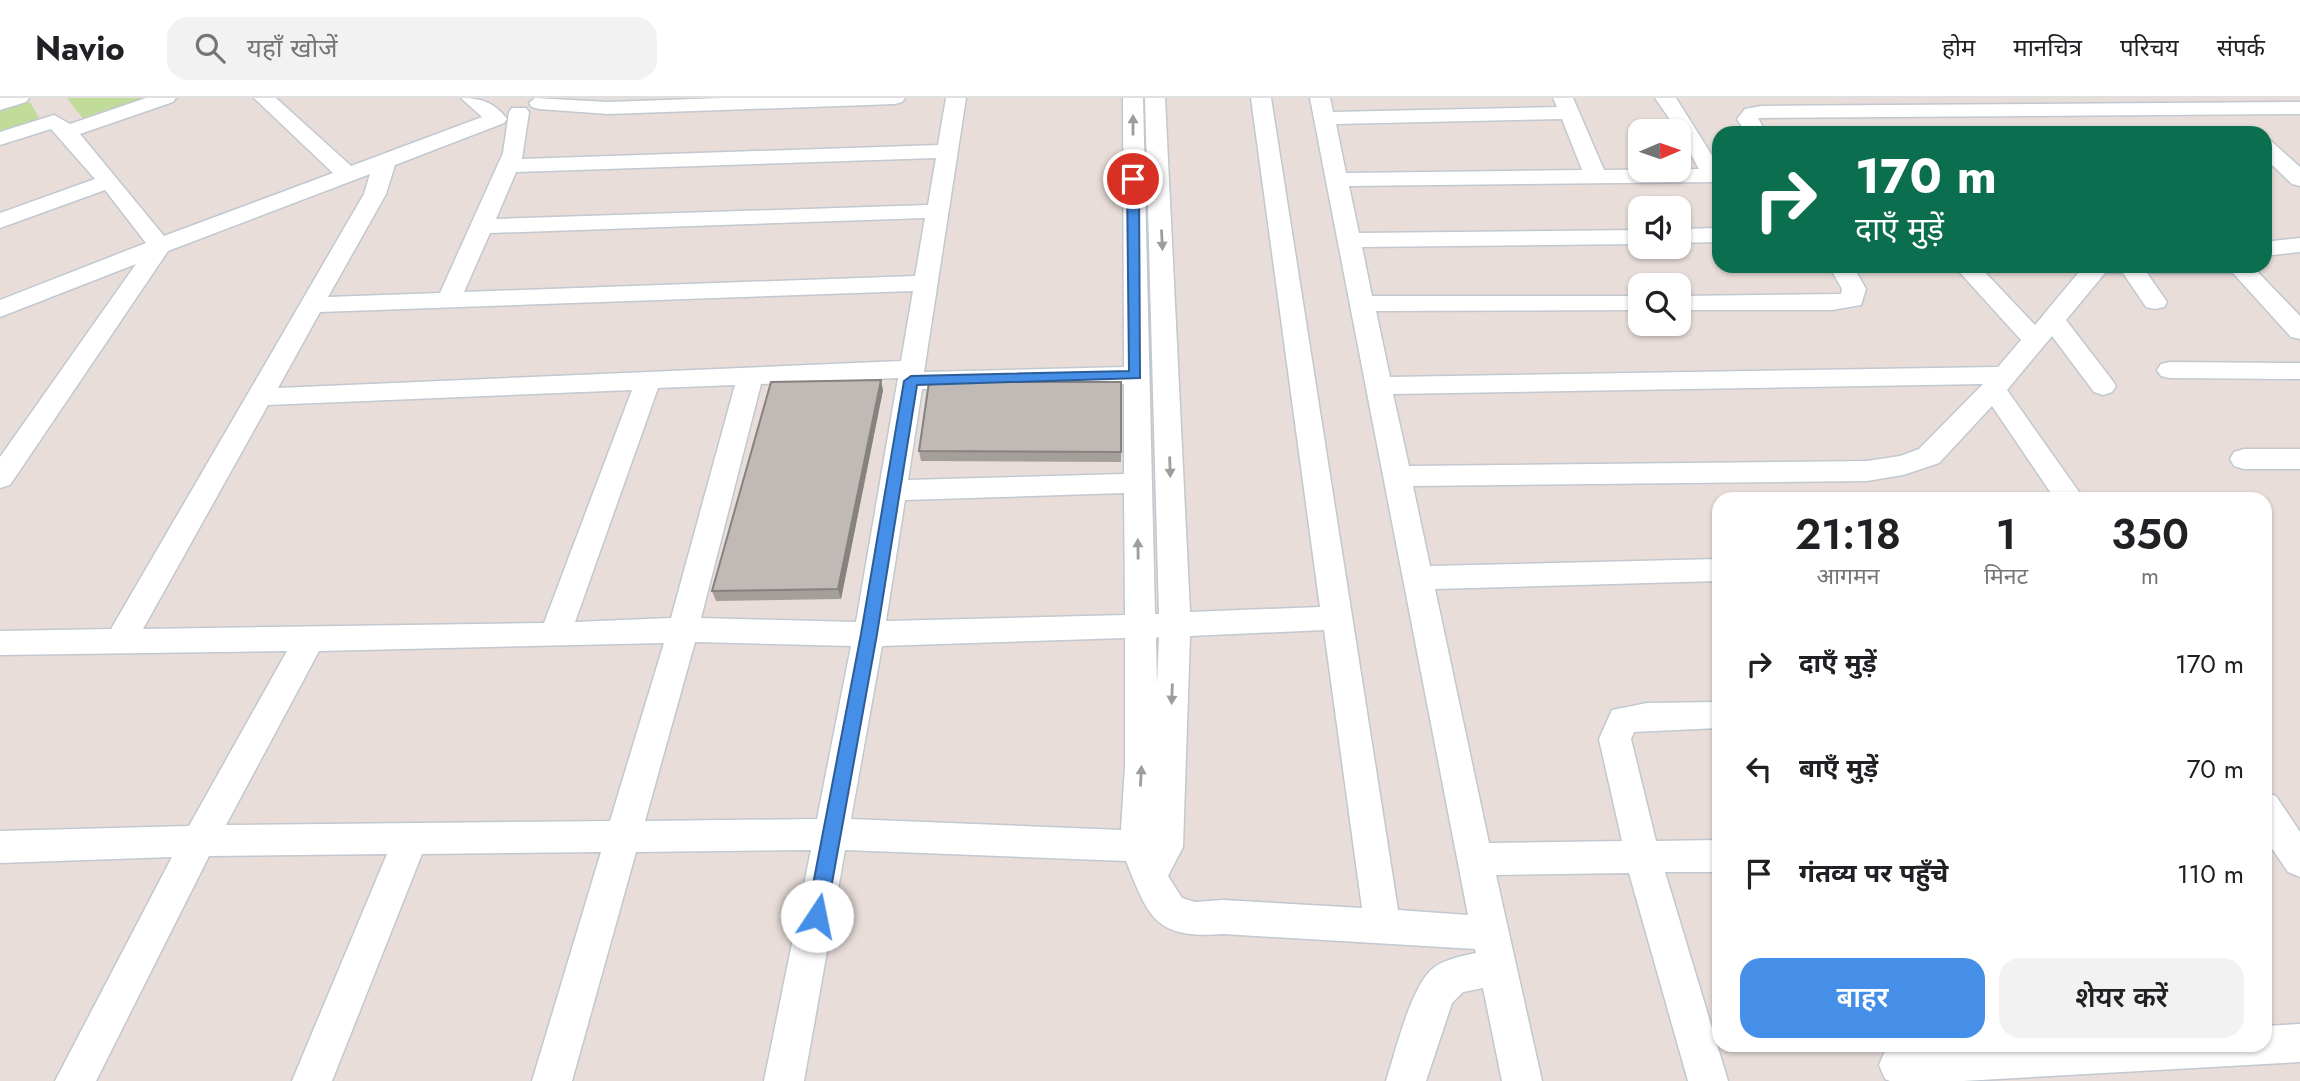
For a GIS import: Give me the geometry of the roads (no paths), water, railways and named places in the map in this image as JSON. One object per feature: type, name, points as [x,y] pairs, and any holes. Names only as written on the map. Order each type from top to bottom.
[{"type":"street","points":[[0,104],[19,98]]},
{"type":"street","points":[[67,132],[166,98]]},
{"type":"street","points":[[264,98],[349,176]]},
{"type":"street","points":[[471,98],[497,119]]},
{"type":"street","points":[[0,309],[537,104],[608,108],[895,98]]},
{"type":"street","points":[[784,1081],[869,634],[956,98]]},
{"type":"street","points":[[1133,98],[1142,766],[1158,897],[1171,912],[1195,919],[1223,917],[1382,925],[1494,951]]},
{"type":"street","points":[[1151,855],[1175,625],[1155,98]]},
{"type":"street","points":[[1261,98],[1382,925]]},
{"type":"street","points":[[1665,98],[1712,170]]},
{"type":"street","points":[[449,300],[537,104]]},
{"type":"street","points":[[1522,1081],[1322,108],[1567,105],[1597,177]]},
{"type":"street","points":[[2227,108],[2244,125]]},
{"type":"street","points":[[1752,126],[1747,119],[1752,113],[1761,112],[2300,108]]},
{"type":"street","points":[[0,139],[54,121],[67,132],[109,181],[160,246]]},
{"type":"street","points":[[509,166],[948,152]]},
{"type":"street","points":[[2272,153],[2296,176]]},
{"type":"street","points":[[120,641],[375,194],[385,162]]},
{"type":"street","points":[[2272,174],[2296,176]]},
{"type":"street","points":[[1337,180],[1712,176]]},
{"type":"street","points":[[0,221],[109,181]]},
{"type":"street","points":[[482,226],[938,211]]},
{"type":"street","points":[[1691,236],[1712,235]]},
{"type":"street","points":[[1349,240],[1628,237]]},
{"type":"street","points":[[2272,248],[2300,245]]},
{"type":"street","points":[[0,478],[160,246]]},
{"type":"street","points":[[1691,303],[1832,303],[1852,300],[1854,289],[1845,273]]},
{"type":"street","points":[[1973,273],[2034,339]]},
{"type":"street","points":[[1397,476],[1879,469],[1903,465],[1929,456],[1999,382],[2091,273]]},
{"type":"street","points":[[2134,273],[2155,302]]},
{"type":"street","points":[[2246,273],[2300,331]]},
{"type":"street","points":[[312,305],[927,283]]},
{"type":"street","points":[[1362,304],[1628,303]]},
{"type":"street","points":[[2052,319],[2103,386]]},
{"type":"street","points":[[2170,370],[2300,371]]},
{"type":"street","points":[[259,397],[750,376],[1135,375]]},
{"type":"street","points":[[552,1081],[683,630],[750,376]]},
{"type":"street","points":[[555,635],[648,380]]},
{"type":"street","points":[[1378,386],[1999,382]]},
{"type":"street","points":[[1999,382],[2066,492]]},
{"type":"street","points":[[2244,459],[2300,459]]},
{"type":"street","points":[[893,490],[1137,483]]},
{"type":"street","points":[[1417,578],[1712,570]]},
{"type":"street","points":[[0,642],[555,635],[683,630],[869,634],[1336,618]]},
{"type":"street","points":[[75,1081],[310,638]]},
{"type":"street","points":[[1708,1081],[1643,859],[1615,739],[1623,720],[1647,716],[1712,715]]},
{"type":"street","points":[[2272,821],[2289,850]]},
{"type":"street","points":[[0,847],[200,841],[833,834],[1151,855]]},
{"type":"street","points":[[312,1081],[411,838]]},
{"type":"street","points":[[1475,859],[1712,856]]},
{"type":"street","points":[[1406,1081],[1425,1021],[1443,984],[1494,951]]},
{"type":"street","points":[[2272,1044],[2300,1043]]},
{"type":"street","points":[[1898,1063],[2119,1052]]}]
